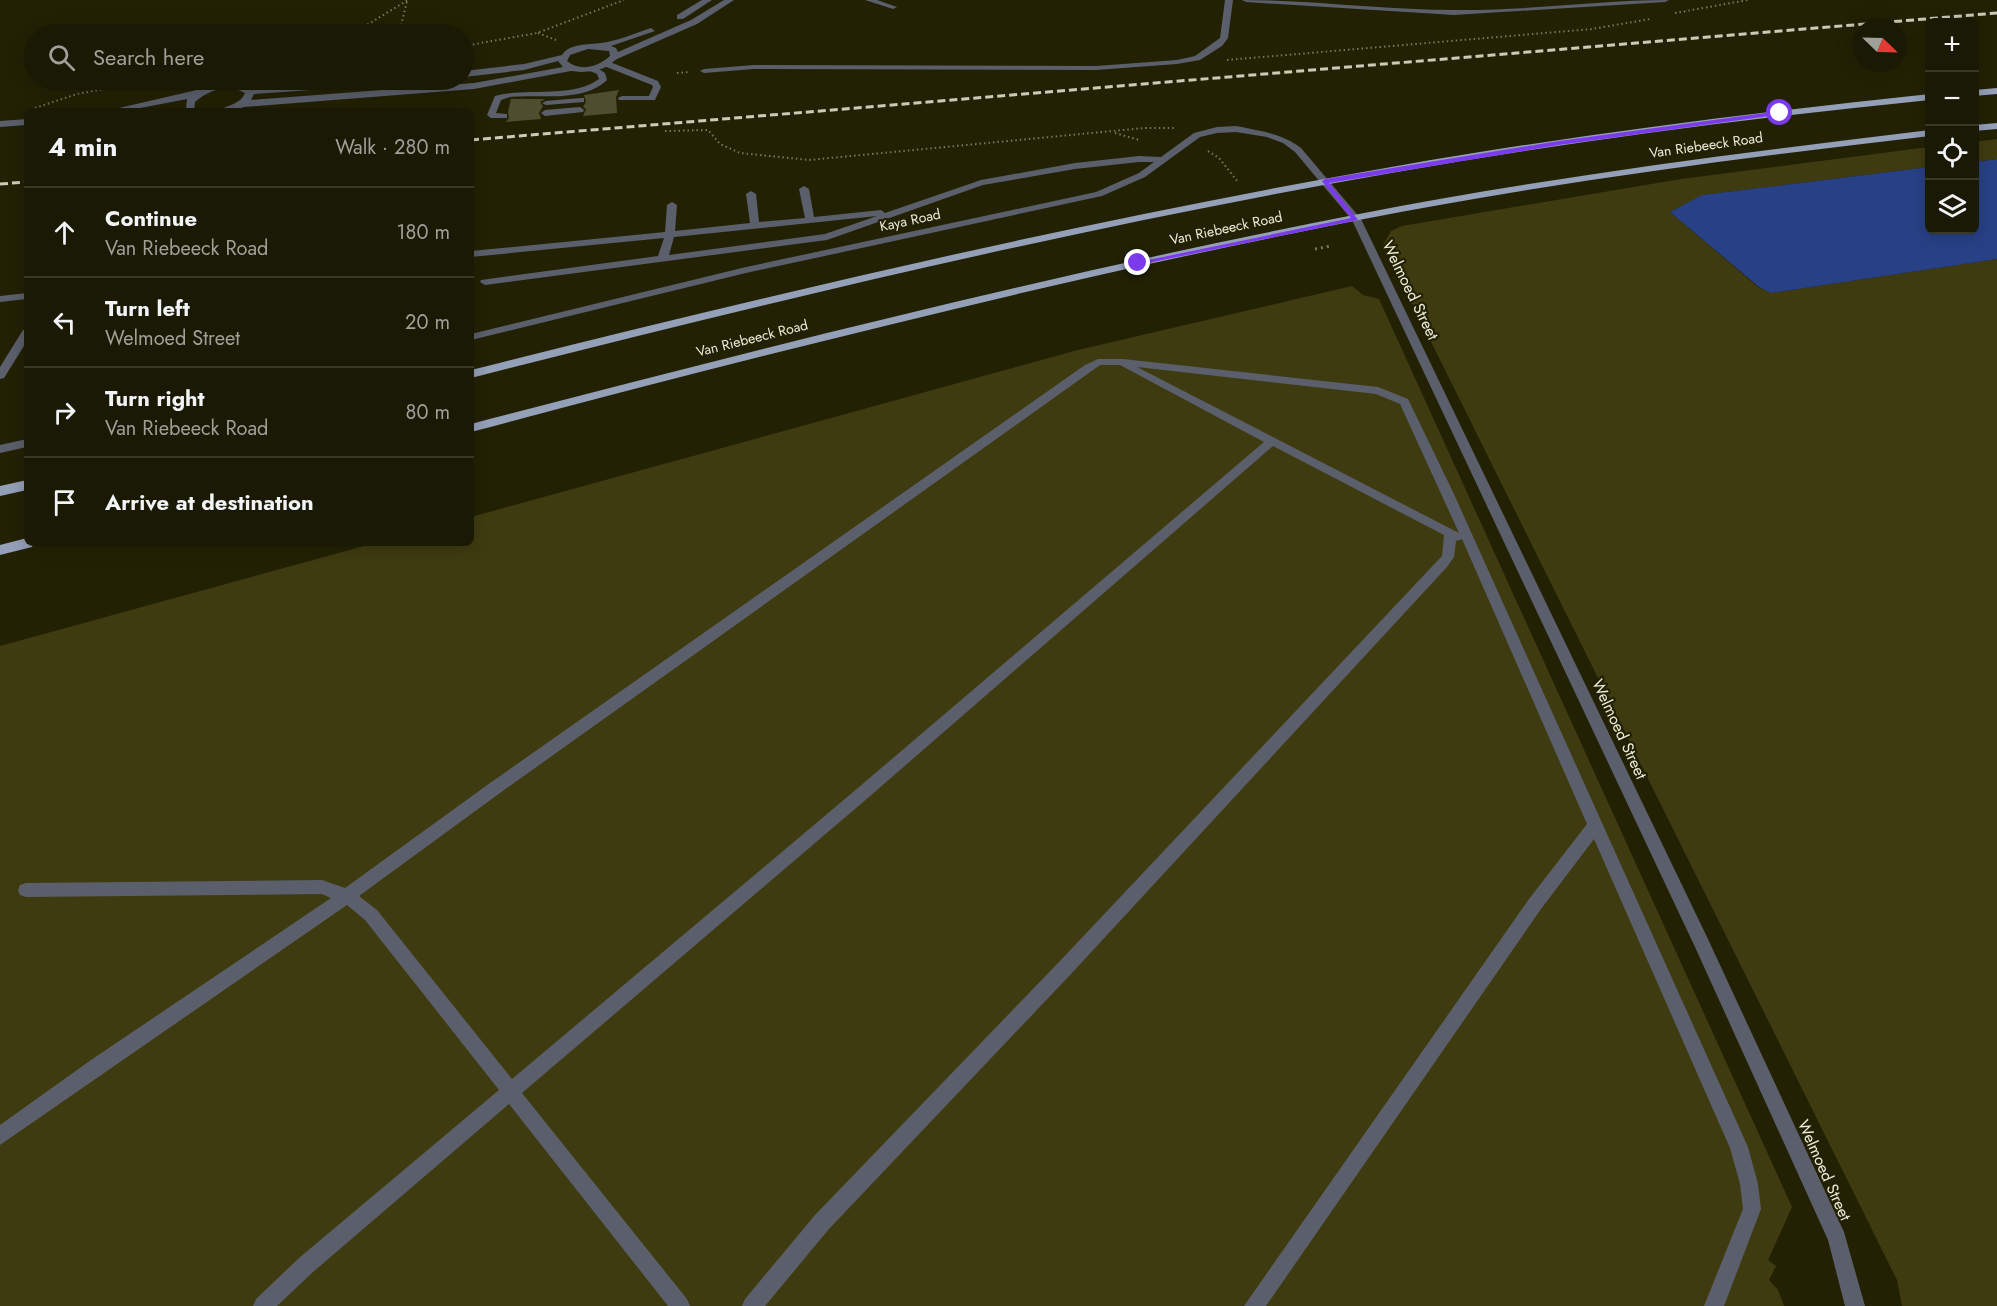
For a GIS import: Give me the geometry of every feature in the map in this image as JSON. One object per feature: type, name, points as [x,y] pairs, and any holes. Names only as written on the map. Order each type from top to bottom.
[{"type":"main road","points":[[1979,93],[1997,91]]},
{"type":"main road","name":"Van Riebeeck Road","points":[[474,373],[706,314],[952,257],[1325,181],[1635,132],[1925,97]]},
{"type":"main road","points":[[1979,128],[1997,126]]},
{"type":"main road","name":"Van Riebeeck Road","points":[[474,427],[971,301],[1138,263],[1480,195],[1925,134]]},
{"type":"main road","points":[[0,491],[24,486]]},
{"type":"main road","points":[[0,550],[24,544]]},
{"type":"street","points":[[474,73],[524,67],[563,57],[579,48],[602,46],[658,28],[693,11],[708,0]]},
{"type":"street","points":[[474,86],[570,68],[592,69],[694,22],[730,0]]},
{"type":"street","points":[[1246,0],[1454,13],[1665,0]]},
{"type":"street","points":[[602,46],[612,50],[611,61]]},
{"type":"street","points":[[563,57],[565,65],[570,68]]},
{"type":"street","points":[[127,108],[215,90]]},
{"type":"street","points":[[246,90],[250,92],[277,90]]},
{"type":"street","points":[[232,108],[242,104],[422,90]]},
{"type":"street","points":[[242,104],[250,92]]},
{"type":"street","points":[[192,108],[190,101],[200,94]]},
{"type":"street","points":[[0,124],[24,122]]},
{"type":"lane","points":[[869,0],[893,7]]},
{"type":"lane","points":[[704,71],[754,67],[820,66],[1096,68],[1177,62],[1197,58],[1214,49],[1224,38],[1229,0]]},
{"type":"lane","points":[[611,61],[653,80],[657,87],[652,98],[641,106],[621,102]]},
{"type":"lane","points":[[504,116],[491,115],[498,98],[507,95],[579,91],[595,87],[603,78],[601,73],[592,69]]},
{"type":"lane","points":[[546,103],[581,100]]},
{"type":"lane","points":[[494,106],[507,106]]},
{"type":"lane","points":[[545,113],[580,110]]},
{"type":"lane","name":"Kaya Road","points":[[474,336],[746,270],[1098,194],[1129,182],[1197,135],[1217,130],[1253,131],[1286,141],[1298,150],[1325,181]]},
{"type":"lane","points":[[485,282],[827,237],[981,183],[1075,166],[1139,159],[1162,160]]},
{"type":"lane","name":"Welmoed Street","points":[[1325,181],[1356,219],[1701,942],[1837,1239],[1855,1306]]},
{"type":"lane","points":[[804,189],[810,220]]},
{"type":"lane","points":[[752,194],[755,226]]},
{"type":"lane","points":[[663,257],[670,234],[672,205]]},
{"type":"lane","points":[[474,254],[895,213]]},
{"type":"lane","points":[[0,298],[24,296]]},
{"type":"lane","points":[[0,376],[24,337]]},
{"type":"lane","points":[[1119,361],[1470,543]]},
{"type":"lane","points":[[0,1136],[97,1066],[347,896],[495,788],[1089,367],[1098,362],[1119,361],[1330,384],[1378,391],[1404,402],[1470,543],[1745,1165],[1752,1209],[1714,1306]]},
{"type":"lane","points":[[263,1306],[306,1265],[508,1091],[864,792],[1272,441]]},
{"type":"lane","points":[[0,449],[24,444]]},
{"type":"lane","points":[[752,1306],[822,1222],[1065,968],[1443,564],[1448,556],[1450,533]]},
{"type":"lane","points":[[1254,1306],[1528,914],[1595,826]]},
{"type":"lane","points":[[26,890],[322,887],[347,896],[371,915],[680,1306]]},
{"type":"path","points":[[368,24],[408,0]]},
{"type":"path","points":[[402,24],[408,0]]},
{"type":"path","points":[[474,44],[537,33],[624,0]]},
{"type":"path","points":[[1671,14],[1748,0]]},
{"type":"path","points":[[1197,58],[1240,59],[1592,29],[1650,19]]},
{"type":"path","points":[[37,108],[77,94],[98,90]]},
{"type":"path","points":[[665,131],[708,130],[720,144],[740,153],[809,160],[1144,128],[1177,128]]},
{"type":"path","points":[[1202,149],[1219,158],[1239,182]]},
{"type":"path","points":[[1315,249],[1331,246]]},
{"type":"shaded area","points":[[1997,139],[1997,159],[1979,161],[1979,141]]},
{"type":"shaded area","points":[[1925,148],[1925,167],[1703,195],[1670,212],[1758,287],[1771,293],[1997,259],[1997,1306],[1902,1306],[1897,1280],[1383,245],[1391,231],[1402,226],[1681,179]]},
{"type":"shaded area","points":[[1352,286],[1363,295],[1379,299],[1792,1207],[1768,1260],[1776,1266],[1769,1280],[1778,1290],[1784,1306],[0,1306],[0,646],[364,546],[474,546],[474,516],[1078,350]]},
{"type":"water","points":[[1997,159],[1997,259],[1771,293],[1759,287],[1670,212],[1702,195],[1925,167],[1925,234],[1979,234],[1979,161]]},
{"type":"building","points":[[619,90],[616,97],[617,113],[583,116],[586,109],[583,107],[586,102],[584,95]]},
{"type":"building","points":[[511,99],[545,99],[540,102],[543,106],[539,113],[541,119],[506,122],[509,118]]},
{"type":"railway","points":[[474,140],[1997,13]]},
{"type":"railway","points":[[0,184],[24,182]]},
{"type":"route","points":[[1138,263],[1356,219],[1325,181],[1559,143],[1780,113]]}]
